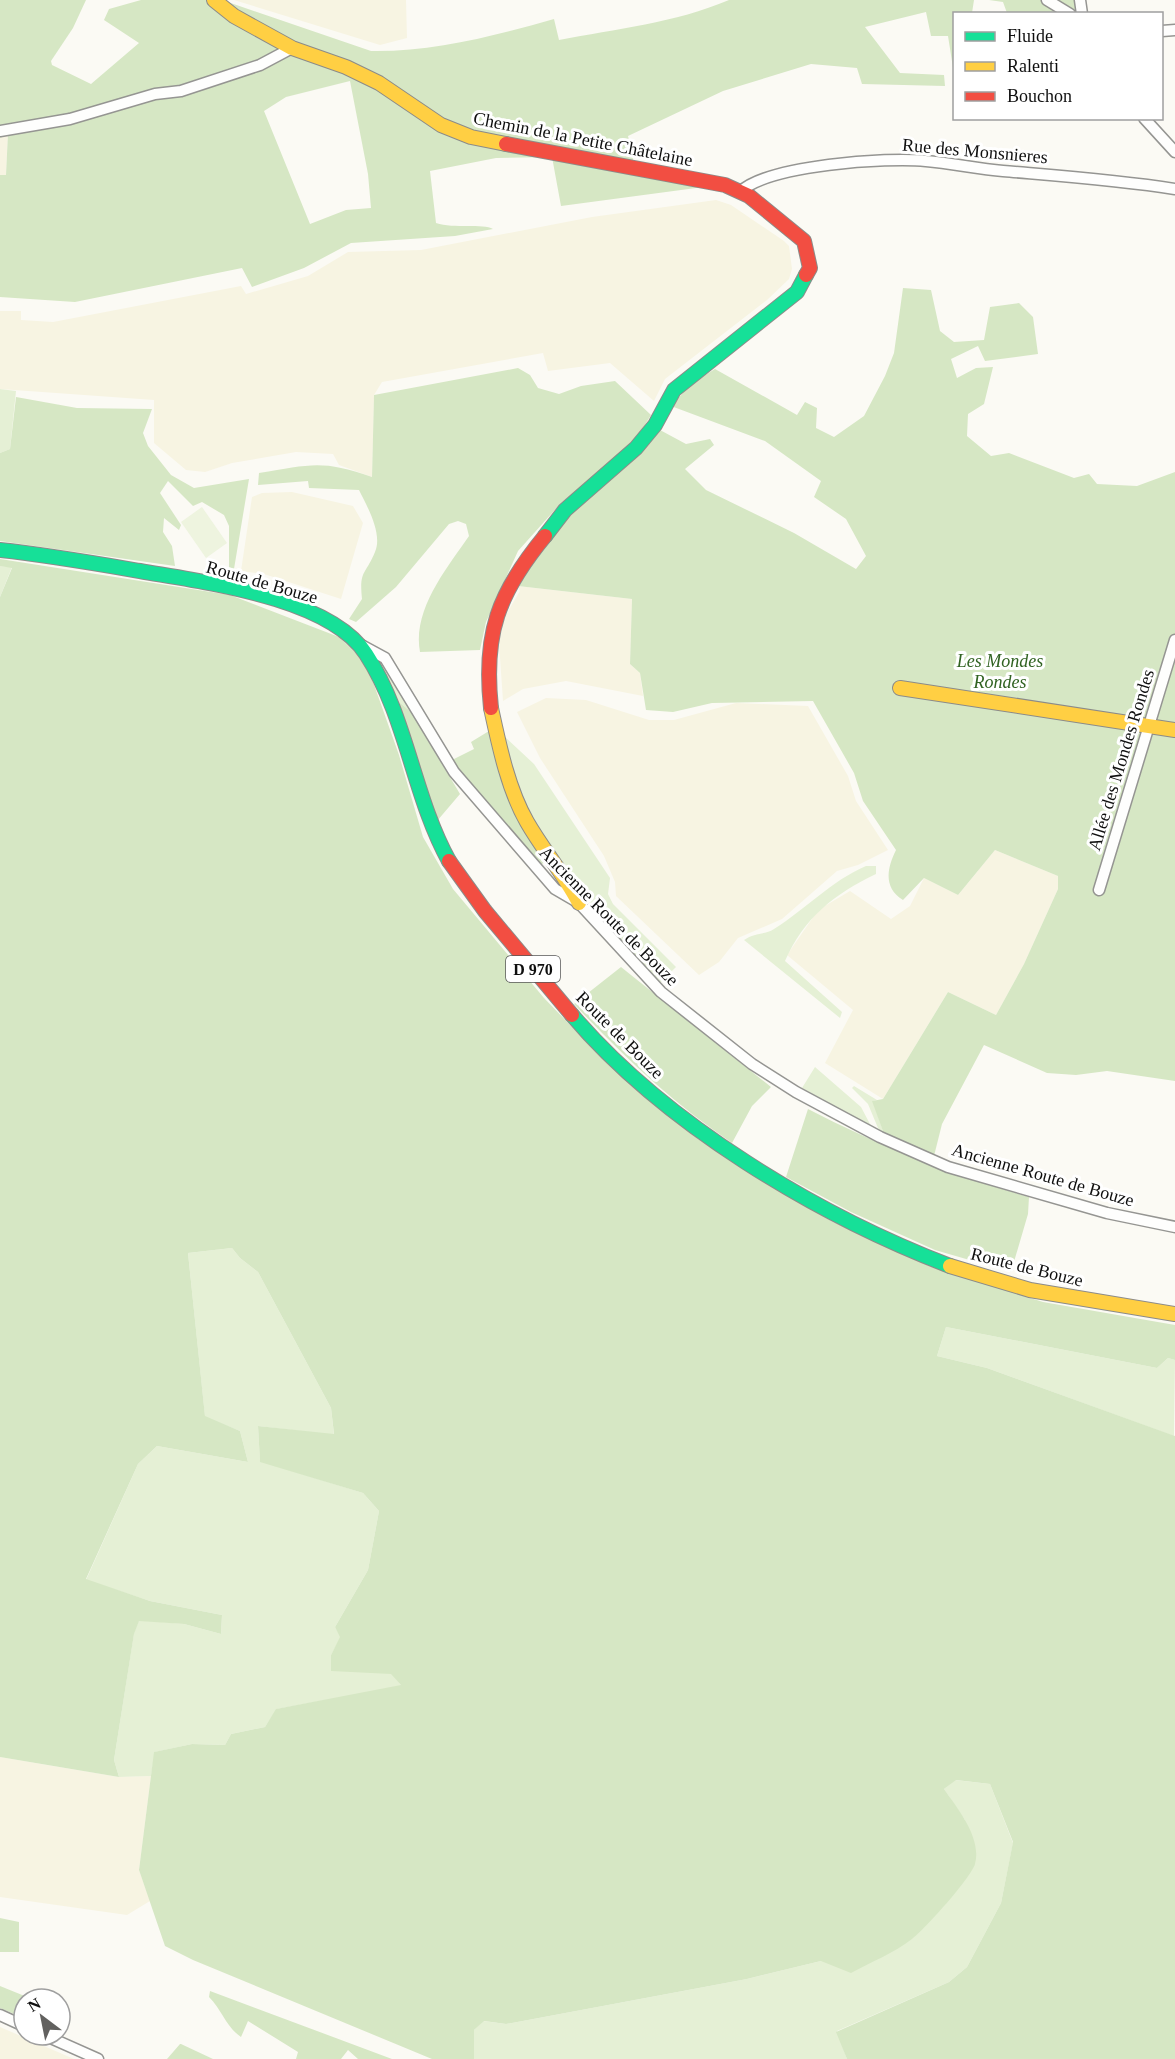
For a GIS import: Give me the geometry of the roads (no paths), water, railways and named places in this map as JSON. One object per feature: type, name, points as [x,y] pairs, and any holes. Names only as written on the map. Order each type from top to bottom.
[{"type":"street","name":"Chemin de la Petite Châtelaine","points":[[214,0],[234,16],[292,48],[346,67],[379,82],[441,125],[471,137],[725,185],[749,196],[804,241],[810,268],[797,292],[674,390],[655,425],[636,448],[564,510],[535,546],[512,580],[503,596],[491,629],[487,673],[490,709],[510,781],[526,821],[568,882],[579,903]]},
{"type":"street","points":[[1047,0],[1067,12]]},
{"type":"street","points":[[0,131],[70,119],[155,94],[181,91],[260,65],[292,48]]},
{"type":"street","points":[[1146,120],[1175,152]]},
{"type":"street","name":"Rue des Monsnieres","points":[[740,192],[755,182],[783,174],[854,162],[924,160],[1002,171],[1089,177],[1175,189]]},
{"type":"street","name":"Route de Bouze","points":[[0,550],[45,554],[217,585],[310,612],[339,627],[360,644],[383,686],[434,833],[460,879],[565,1006],[641,1084],[730,1151],[849,1222],[906,1249],[982,1278],[1023,1288],[1175,1314]]},
{"type":"street","name":"Allée des Mondes Rondes","points":[[1100,890],[1175,640]]},
{"type":"street","name":"Ancienne Route de Bouze","points":[[360,644],[379,652],[393,668],[439,752],[472,796],[555,889],[579,903],[624,956],[677,1006],[752,1064],[796,1092],[880,1137],[948,1167],[1107,1213],[1175,1227]]},
{"type":"street","points":[[900,688],[1175,730]]},
{"type":"street","points":[[71,2047],[98,2059]]},
{"type":"park label","name":"Les Mondes Rondes","points":[[1000,671]]}]
